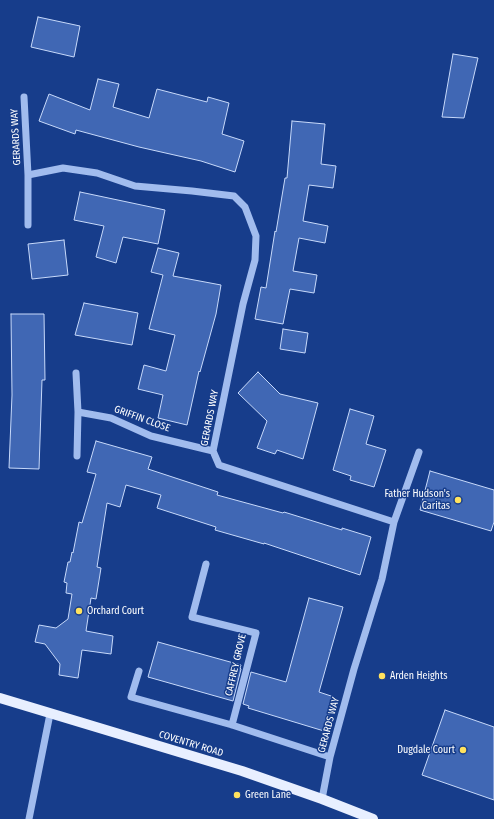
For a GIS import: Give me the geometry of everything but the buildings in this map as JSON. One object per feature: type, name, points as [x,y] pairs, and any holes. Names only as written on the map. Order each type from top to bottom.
[{"type":"main road","name":"COVENTRY ROAD","points":[[0,698],[242,771],[322,799],[373,819]]},
{"type":"street","name":"GERARDS WAY","points":[[24,97],[28,175],[28,225]]},
{"type":"street","name":"GERARDS WAY","points":[[28,175],[64,168],[97,173],[135,186],[234,196],[245,206],[256,236],[255,260],[243,304],[213,451],[219,465],[394,522],[382,579],[354,669],[330,757],[322,799]]},
{"type":"street","points":[[76,373],[78,456]]},
{"type":"street","name":"GRIFFIN CLOSE","points":[[78,412],[111,418],[151,436],[213,451]]},
{"type":"street","points":[[394,522],[419,452]]},
{"type":"street","name":"CAFFREY GROVE","points":[[206,564],[192,617],[256,633],[232,725]]},
{"type":"street","points":[[139,671],[131,697],[232,725],[330,757]]},
{"type":"street","points":[[28,819],[50,714]]},
{"type":"place","name":"Father Hudson's Caritas","points":[[458,500]]},
{"type":"place","name":"Orchard Court","points":[[79,611]]},
{"type":"place","name":"Arden Heights","points":[[382,676]]},
{"type":"place","name":"Dugdale Court","points":[[463,750]]},
{"type":"place","name":"Green Lane","points":[[237,795]]}]
